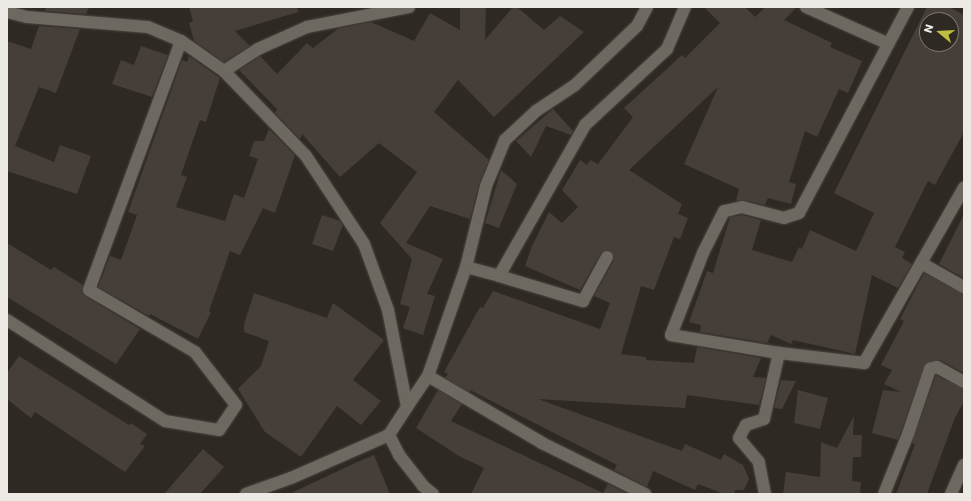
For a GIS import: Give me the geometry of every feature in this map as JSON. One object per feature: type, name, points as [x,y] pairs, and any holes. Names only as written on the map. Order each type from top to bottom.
[{"type":"street","points":[[224,71],[258,49],[307,27],[409,7]]},
{"type":"street","points":[[246,494],[291,478],[389,435],[428,376],[466,267],[486,186],[505,140],[536,111],[580,79],[637,26],[647,7]]},
{"type":"street","points":[[499,276],[585,125],[667,49],[685,7]]},
{"type":"street","points":[[806,7],[887,44]]},
{"type":"street","points":[[908,7],[887,44],[799,213],[784,218],[742,207],[724,211],[703,253],[671,335],[779,353],[864,363],[964,188]]},
{"type":"street","points":[[7,12],[27,17],[148,26],[181,41],[224,71],[306,156],[364,244],[388,310],[407,408]]},
{"type":"street","points":[[7,320],[165,421],[219,430],[236,405],[195,352],[89,290],[181,41]]},
{"type":"street","points":[[466,267],[583,301],[607,257]]},
{"type":"street","points":[[921,264],[964,287]]},
{"type":"street","points":[[766,494],[759,462],[739,438],[746,425],[764,419],[779,353]]},
{"type":"street","points":[[884,494],[908,434],[930,369],[937,368],[964,382]]},
{"type":"street","points":[[428,376],[542,443],[645,494]]},
{"type":"street","points":[[389,435],[399,455],[423,486],[433,494]]},
{"type":"street","points":[[951,494],[964,465]]},
{"type":"building","points":[[46,7],[89,7],[86,14],[45,11]]},
{"type":"building","points":[[189,7],[297,7],[298,12],[235,31],[250,46],[224,62],[194,41],[189,23],[193,21]]},
{"type":"building","points":[[460,7],[486,7],[485,40],[513,7],[517,7],[544,30],[560,16],[584,32],[494,117],[458,80],[434,112],[489,160],[479,184],[470,219],[430,206],[406,243],[443,259],[427,294],[435,296],[423,335],[403,328],[410,307],[400,304],[412,259],[380,223],[417,172],[379,143],[340,177],[302,134],[300,139],[275,113],[277,109],[239,70],[260,56],[277,74],[307,43],[313,48],[339,28],[371,22],[414,41],[430,13],[460,30]]},
{"type":"building","points":[[704,7],[745,7],[755,17],[765,7],[797,7],[784,20],[832,43],[830,47],[862,61],[848,93],[839,89],[817,137],[805,131],[789,182],[796,184],[791,204],[768,198],[765,205],[744,200],[736,201],[739,189],[684,164],[718,87],[629,170],[682,204],[678,214],[688,218],[680,239],[674,237],[654,290],[641,286],[621,354],[646,357],[646,360],[694,363],[697,347],[761,358],[753,377],[766,378],[759,405],[687,395],[685,408],[538,399],[682,451],[685,444],[721,460],[724,454],[743,465],[749,479],[744,490],[735,490],[734,494],[724,494],[698,484],[695,490],[653,471],[647,487],[614,470],[617,465],[470,390],[469,392],[445,378],[448,374],[444,372],[480,307],[483,308],[493,291],[600,329],[610,303],[594,296],[614,260],[611,251],[606,250],[601,253],[580,290],[525,266],[532,246],[549,212],[562,223],[578,207],[562,190],[580,160],[587,165],[590,160],[598,164],[633,117],[624,108],[682,55],[685,58],[720,23]]},
{"type":"building","points":[[927,7],[949,7],[958,12],[924,12]]},
{"type":"building","points":[[959,12],[964,15],[964,132],[935,185],[928,181],[895,247],[905,252],[902,258],[912,264],[898,288],[872,275],[855,354],[793,340],[791,344],[771,335],[767,343],[700,332],[701,325],[689,322],[707,271],[713,273],[730,217],[742,215],[761,220],[752,250],[792,262],[799,247],[802,249],[810,230],[856,251],[874,213],[834,193],[919,23],[919,52],[959,52]]},
{"type":"building","points":[[39,26],[80,29],[56,93],[39,87],[15,146],[54,162],[60,145],[91,156],[77,194],[7,171],[7,41],[31,49]]},
{"type":"building","points":[[141,46],[168,55],[152,97],[112,84],[121,60],[134,65]]},
{"type":"building","points":[[189,56],[220,78],[206,122],[200,120],[181,175],[187,177],[176,207],[225,221],[234,194],[244,198],[258,159],[249,156],[254,141],[264,141],[269,129],[295,155],[275,213],[263,208],[240,255],[230,251],[209,311],[211,312],[198,339],[150,314],[149,316],[98,287],[110,256],[121,260],[137,215],[128,212],[182,60],[187,62]]},
{"type":"building","points":[[553,109],[573,131],[571,135],[546,126],[531,157],[516,141]]},
{"type":"building","points":[[501,170],[517,184],[499,228],[485,223]]},
{"type":"building","points":[[964,214],[964,278],[939,264]]},
{"type":"building","points":[[322,215],[340,221],[343,225],[333,251],[312,244]]},
{"type":"building","points":[[7,243],[51,270],[54,267],[83,285],[82,291],[85,296],[140,329],[116,364],[7,297]]},
{"type":"building","points":[[924,273],[964,294],[964,373],[940,360],[925,364],[898,440],[872,433],[883,390],[901,392],[884,384],[892,370],[881,365],[904,321],[900,319]]},
{"type":"building","points":[[254,293],[327,318],[333,303],[384,340],[353,380],[381,401],[361,425],[337,406],[301,457],[265,432],[238,389],[261,366],[269,341],[244,332],[244,324]]},
{"type":"building","points":[[19,356],[129,425],[131,423],[147,434],[140,444],[145,446],[125,472],[35,412],[31,418],[7,399],[7,373]]},
{"type":"building","points":[[936,375],[964,389],[964,401],[954,420],[927,494],[896,494],[915,444],[912,443]]},
{"type":"building","points":[[781,380],[796,381],[782,409],[774,408]]},
{"type":"building","points":[[438,390],[462,404],[451,421],[603,493],[608,484],[628,494],[471,494],[484,468],[459,456],[416,428]]},
{"type":"building","points":[[798,390],[828,398],[820,429],[794,423]]},
{"type":"building","points":[[854,416],[853,435],[862,435],[861,457],[853,457],[852,481],[861,482],[860,494],[783,494],[786,472],[820,477],[821,442],[837,448]]},
{"type":"building","points":[[203,449],[224,467],[200,494],[164,494]]},
{"type":"building","points":[[374,455],[390,494],[289,494],[355,463]]}]
